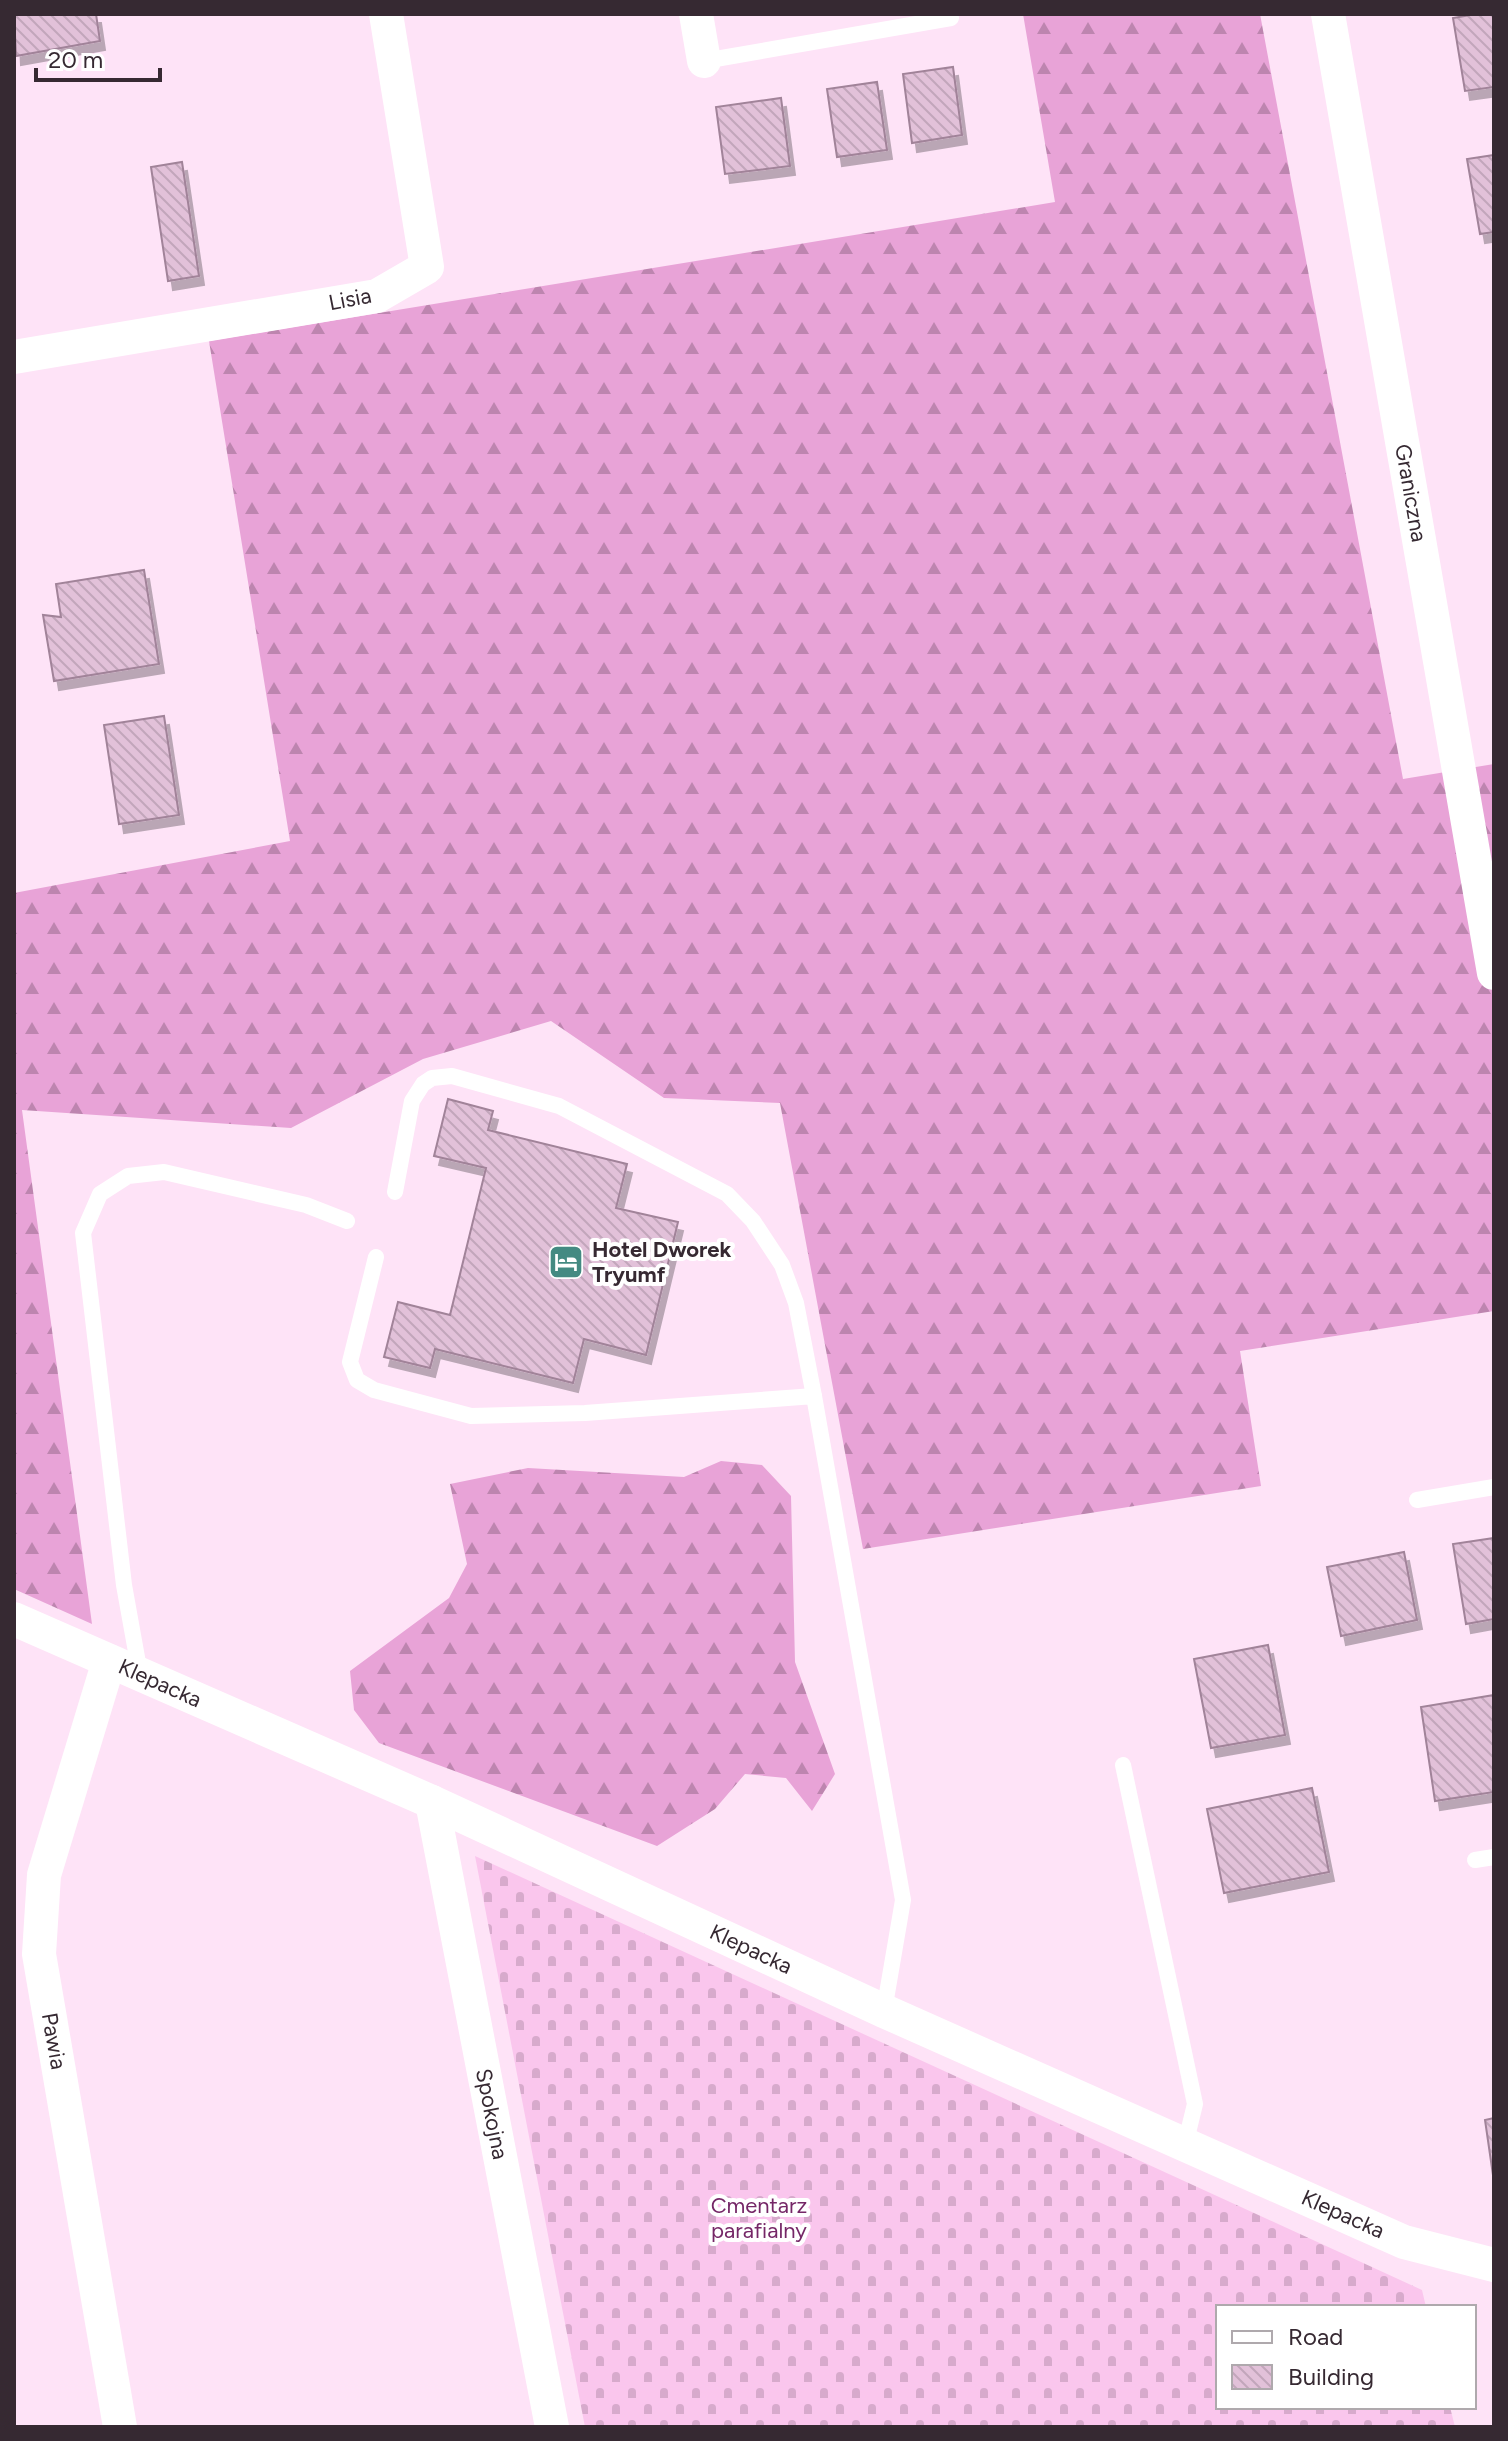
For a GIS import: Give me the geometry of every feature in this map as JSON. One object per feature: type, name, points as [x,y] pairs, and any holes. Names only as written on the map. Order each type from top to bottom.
[{"type":"street","name":"Lisia","points":[[14,357],[377,296],[427,267],[386,14]]},
{"type":"street","points":[[696,14],[704,61]]},
{"type":"street","name":"Graniczna","points":[[1328,14],[1494,973]]},
{"type":"street","name":"Klepacka","points":[[14,1619],[432,1802],[884,2011],[1404,2242],[1494,2265]]},
{"type":"street","name":"Pawia","points":[[109,1661],[44,1875],[39,1954],[120,2427]]},
{"type":"street","name":"Spokojna","points":[[432,1802],[552,2427]]},
{"type":"lane","points":[[704,61],[951,18]]},
{"type":"lane","points":[[395,1192],[412,1101],[423,1084],[432,1078],[452,1076],[559,1106],[727,1194],[753,1221],[782,1265],[796,1303],[814,1396],[903,1900],[884,2011]]},
{"type":"lane","points":[[140,1675],[124,1585],[83,1233],[100,1194],[128,1176],[164,1172],[306,1205],[347,1221]]},
{"type":"lane","points":[[376,1257],[350,1362],[357,1380],[374,1390],[471,1416],[585,1413],[814,1396]]},
{"type":"lane","points":[[1417,1500],[1494,1487]]},
{"type":"lane","points":[[1123,1765],[1195,2104],[1185,2145]]},
{"type":"lane","points":[[1475,1860],[1494,1857]]},
{"type":"green space","points":[[1023,14],[1260,14],[1403,779],[1494,764],[1494,1311],[1240,1351],[1261,1486],[863,1549],[780,1103],[664,1098],[551,1021],[423,1059],[291,1128],[22,1110],[92,1624],[14,1589],[14,893],[290,841],[209,341],[1055,202]]},
{"type":"green space","points":[[721,1461],[762,1465],[791,1496],[795,1662],[835,1774],[812,1811],[786,1778],[745,1774],[715,1809],[657,1846],[379,1743],[354,1710],[350,1671],[449,1598],[467,1564],[450,1484],[528,1468],[684,1477]]},
{"type":"green space","name":"Cmentarz parafialny","points":[[475,1856],[1422,2290],[1426,2305],[1216,2305],[1216,2409],[1450,2409],[1455,2427],[585,2427]]},
{"type":"building","points":[[14,14],[96,14],[100,41],[16,56]]},
{"type":"building","points":[[1494,14],[1494,87],[1465,91],[1453,18]]},
{"type":"building","points":[[953,67],[962,135],[912,143],[903,74]]},
{"type":"building","points":[[877,82],[887,150],[837,157],[827,89]]},
{"type":"building","points":[[781,98],[790,166],[725,174],[716,107]]},
{"type":"building","points":[[1494,155],[1494,232],[1480,234],[1467,159]]},
{"type":"building","points":[[182,162],[199,276],[168,281],[151,167]]},
{"type":"building","points":[[144,570],[159,664],[54,681],[43,615],[61,617],[56,584]]},
{"type":"building","points":[[164,716],[179,815],[119,824],[104,725]]},
{"type":"building","name":"Hotel Dworek Tryumf","points":[[448,1099],[493,1111],[488,1130],[627,1164],[616,1208],[678,1222],[646,1355],[584,1339],[573,1383],[435,1349],[430,1368],[384,1357],[398,1302],[450,1315],[486,1168],[434,1156]]},
{"type":"building","points":[[1494,1538],[1494,1619],[1466,1624],[1453,1544]]},
{"type":"building","points":[[1404,1552],[1417,1620],[1341,1636],[1327,1567]]},
{"type":"building","points":[[1268,1645],[1285,1735],[1211,1748],[1194,1659]]},
{"type":"building","points":[[1494,1695],[1494,1792],[1435,1801],[1421,1707]]},
{"type":"building","points":[[1312,1788],[1329,1872],[1224,1893],[1207,1809]]},
{"type":"building","points":[[1494,2118],[1494,2182],[1485,2120]]},
{"type":"place","name":"Hotel Dworek Tryumf","points":[[566,1262]]}]
